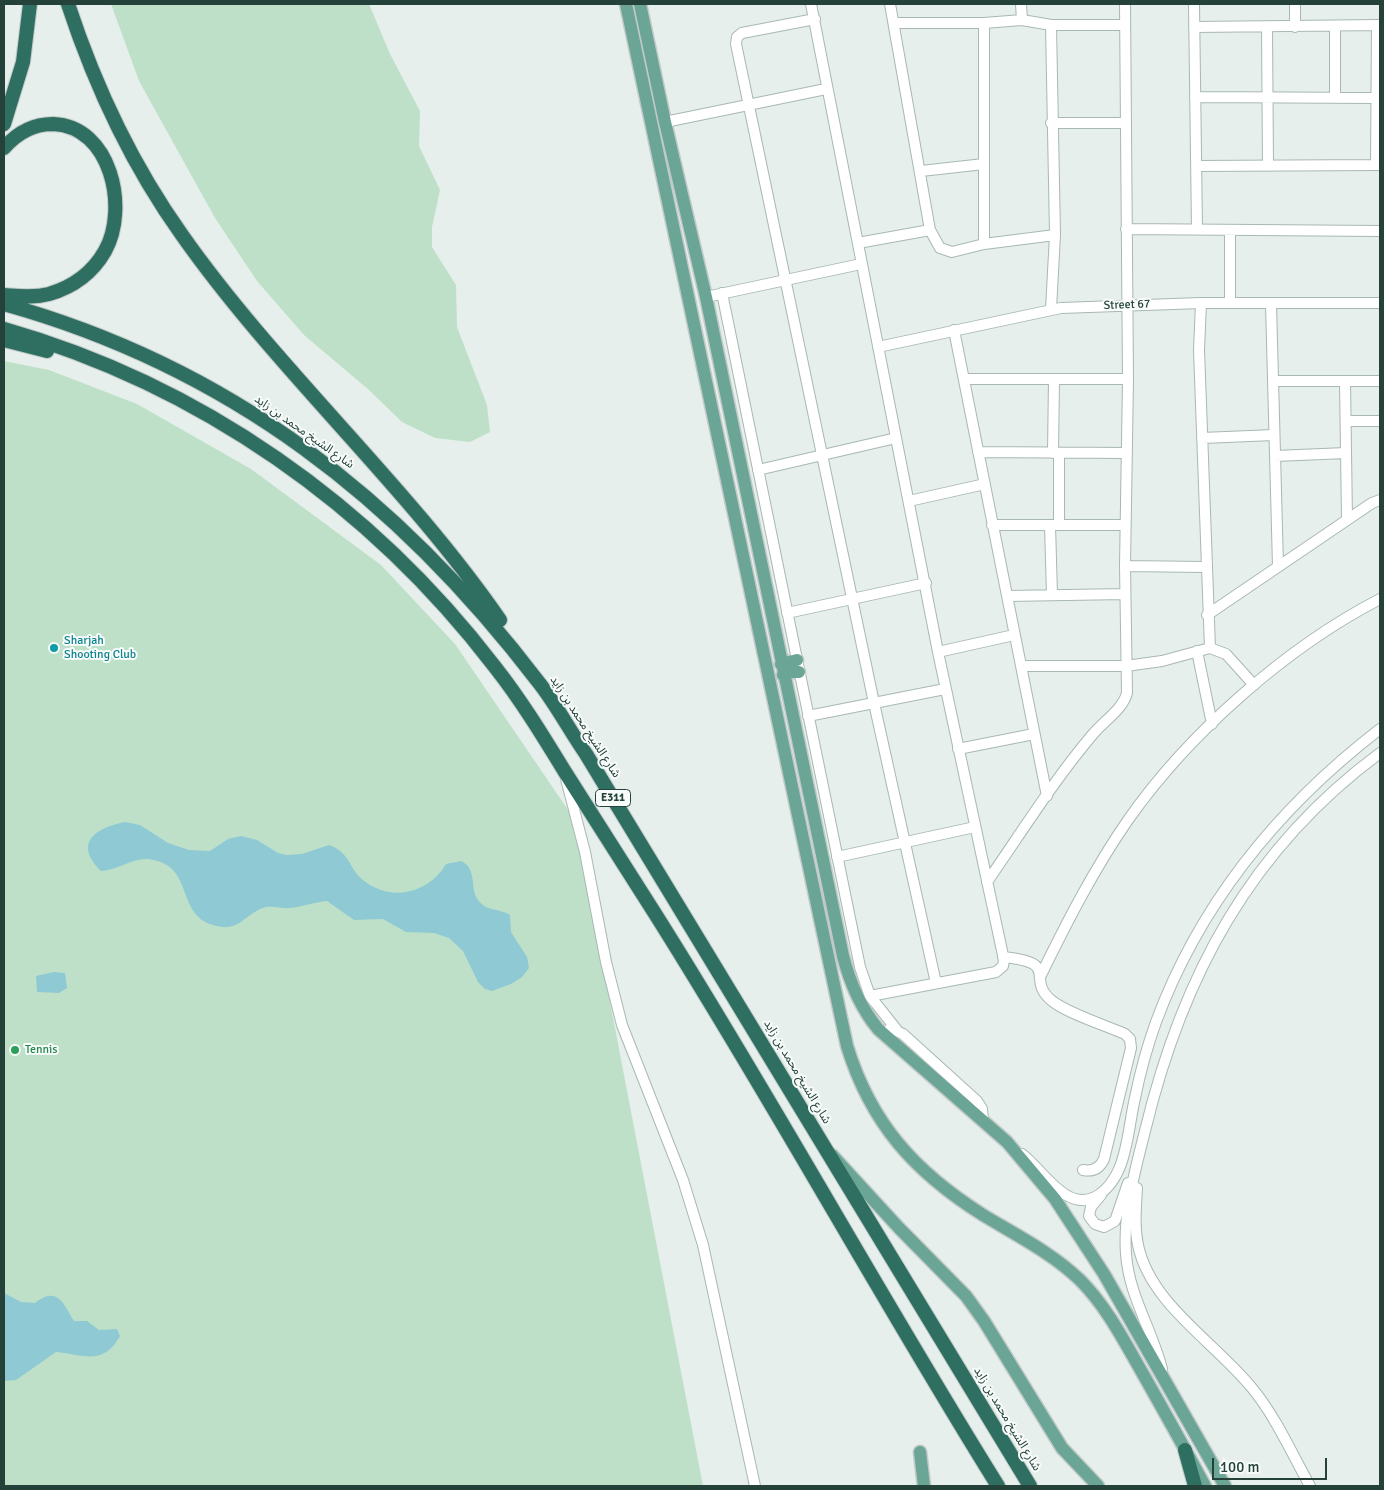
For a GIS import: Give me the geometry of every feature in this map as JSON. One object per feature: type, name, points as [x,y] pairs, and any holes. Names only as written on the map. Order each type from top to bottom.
[{"type":"highway","points":[[4,124],[23,62],[30,4]]},
{"type":"highway","points":[[68,4],[88,61],[115,122],[146,180],[182,235],[221,287],[459,564],[503,624],[542,686]]},
{"type":"highway","points":[[4,148],[16,136],[35,126],[56,124],[76,130],[92,142],[105,161],[113,183],[116,205],[113,228],[106,250],[82,278],[48,294],[23,297],[4,295]]},
{"type":"highway","name":"شارع الشيخ محمد بن زايد","points":[[4,304],[66,324],[164,365],[250,412],[317,457],[373,502],[426,550],[474,602],[542,686],[625,817],[1030,1486]]},
{"type":"highway","name":"E311","points":[[4,329],[94,360],[161,390],[242,434],[318,487],[374,534],[427,586],[476,641],[520,700],[719,1015],[998,1486]]},
{"type":"highway","points":[[4,340],[94,360]]},
{"type":"highway","points":[[1185,1450],[1195,1486]]},
{"type":"main road","points":[[626,4],[847,1046],[854,1070],[864,1092],[890,1134],[923,1171],[962,1200],[1057,1261],[1090,1291],[1117,1328],[1205,1486]]},
{"type":"main road","points":[[640,4],[665,122],[706,296],[782,670],[846,967],[858,1000],[878,1028],[1007,1142],[1050,1193],[1081,1236],[1164,1376],[1225,1486]]},
{"type":"main road","points":[[782,670],[798,666]]},
{"type":"main road","points":[[826,1149],[858,1181],[899,1228],[966,1296],[988,1327],[1058,1442],[1098,1486]]},
{"type":"main road","points":[[920,1452],[924,1486]]},
{"type":"main road","points":[[984,1464],[992,1486]]},
{"type":"street","points":[[811,4],[826,89],[926,583],[945,689],[1003,957],[1003,966],[996,972],[870,996]]},
{"type":"street","points":[[890,4],[930,230],[940,248],[947,252],[984,244],[1054,234]]},
{"type":"street","points":[[1021,4],[1022,20]]},
{"type":"street","points":[[987,882],[1084,745],[1126,699],[1125,525],[1128,379],[1124,123],[1125,4]]},
{"type":"street","points":[[1194,4],[1197,230]]},
{"type":"street","points":[[1295,4],[1295,27]]},
{"type":"street","points":[[815,19],[739,35],[736,44],[787,280],[874,703],[936,983]]},
{"type":"street","points":[[894,23],[984,23],[1022,20],[1051,25],[1124,25]]},
{"type":"street","points":[[984,23],[984,244]]},
{"type":"street","points":[[1051,25],[1054,234],[1051,309]]},
{"type":"street","points":[[1194,27],[1379,25],[1376,98],[1378,165],[1196,166]]},
{"type":"street","points":[[1335,98],[1336,26]]},
{"type":"street","points":[[1266,27],[1268,166]]},
{"type":"street","points":[[665,122],[826,89]]},
{"type":"street","points":[[1195,97],[1376,98]]},
{"type":"street","points":[[1051,123],[1124,123]]},
{"type":"street","points":[[921,171],[984,164]]},
{"type":"street","points":[[1126,229],[1380,231]]},
{"type":"street","points":[[858,243],[930,230]]},
{"type":"street","points":[[1230,230],[1230,303]]},
{"type":"street","points":[[706,296],[861,264]]},
{"type":"street","points":[[722,293],[860,968],[870,996],[897,1030],[977,1101],[982,1109],[982,1119]]},
{"type":"street","points":[[1201,303],[1199,350],[1205,567],[1210,648]]},
{"type":"street","name":"Street 67","points":[[878,347],[1051,309],[1127,304],[1380,303]]},
{"type":"street","points":[[1271,304],[1278,566]]},
{"type":"street","points":[[954,330],[1047,796]]},
{"type":"street","points":[[964,379],[1128,379]]},
{"type":"street","points":[[1052,595],[1056,453],[1054,380]]},
{"type":"street","points":[[1273,381],[1380,380]]},
{"type":"street","points":[[1345,381],[1347,520]]},
{"type":"street","points":[[1346,420],[1380,421]]},
{"type":"street","points":[[1202,438],[1274,435]]},
{"type":"street","points":[[758,470],[896,438]]},
{"type":"street","points":[[978,452],[1127,453]]},
{"type":"street","points":[[1275,456],[1346,453]]},
{"type":"street","points":[[909,501],[985,484]]},
{"type":"street","points":[[1207,615],[1372,503],[1380,500]]},
{"type":"street","points":[[992,525],[1125,525]]},
{"type":"street","points":[[1125,566],[1205,567]]},
{"type":"street","points":[[787,613],[926,583]]},
{"type":"street","points":[[1007,596],[1125,594]]},
{"type":"street","points":[[1041,975],[1084,891],[1128,820],[1166,771],[1254,685],[1310,641],[1380,599]]},
{"type":"street","points":[[938,652],[1014,635]]},
{"type":"street","points":[[1021,666],[1126,666],[1162,661],[1210,648],[1226,654],[1254,685]]},
{"type":"street","points":[[1197,651],[1212,724]]},
{"type":"street","points":[[808,716],[945,689]]},
{"type":"street","points":[[1135,1172],[1127,1184],[1115,1221],[1110,1226],[1101,1227],[1092,1222],[1089,1213],[1117,1171],[1126,1144],[1144,1061],[1165,1000],[1185,956],[1206,917],[1234,875],[1268,832],[1341,760],[1380,729]]},
{"type":"street","points":[[958,749],[1034,734]]},
{"type":"street","points":[[1164,1376],[1158,1355],[1134,1296],[1128,1269],[1126,1226],[1135,1172],[1166,1051],[1200,968],[1246,892],[1296,829],[1334,790],[1380,752]]},
{"type":"street","points":[[564,769],[585,852],[606,962],[622,1025],[682,1180],[703,1245],[755,1486]]},
{"type":"street","points":[[837,856],[975,827]]},
{"type":"street","points":[[1003,957],[1030,961],[1036,965],[1041,975],[1043,989],[1051,1000],[1127,1036],[1132,1045],[1102,1162],[1094,1170],[1083,1170]]},
{"type":"street","points":[[878,1028],[897,1030]]},
{"type":"street","points":[[1128,1064],[1144,1061]]},
{"type":"street","points":[[1110,1128],[1126,1144]]},
{"type":"street","points":[[1007,1142],[1028,1158],[1069,1198],[1089,1199],[1106,1188]]},
{"type":"street","points":[[1135,1172],[1137,1187],[1136,1235],[1141,1256],[1150,1276],[1170,1303],[1258,1395],[1310,1486]]},
{"type":"green space","points":[[111,4],[369,4],[390,54],[420,111],[419,146],[440,190],[432,227],[432,247],[456,285],[457,327],[487,405],[490,432],[470,442],[435,438],[402,422],[369,390],[304,335],[257,281],[215,218],[139,81]]},
{"type":"green space","points":[[4,361],[49,370],[137,404],[251,469],[381,565],[455,644],[575,820],[703,1486],[4,1486]]},
{"type":"water","points":[[125,822],[140,825],[168,843],[189,850],[210,851],[228,839],[241,836],[257,840],[278,853],[287,855],[302,854],[329,845],[345,856],[354,871],[363,880],[374,887],[397,893],[420,888],[439,874],[446,864],[461,861],[470,869],[475,895],[478,900],[489,908],[510,915],[511,932],[527,957],[529,968],[522,977],[511,984],[492,991],[485,989],[478,982],[463,951],[449,938],[434,933],[406,932],[383,919],[354,920],[327,901],[290,908],[264,908],[256,911],[238,924],[229,927],[207,923],[197,915],[190,905],[181,882],[174,871],[164,863],[142,859],[101,871],[89,852],[88,845],[91,838],[105,828]]},
{"type":"water","points":[[54,972],[65,973],[67,988],[59,993],[37,992],[36,976]]},
{"type":"water","points":[[4,1293],[21,1302],[35,1303],[43,1298],[54,1296],[63,1303],[74,1321],[87,1321],[99,1330],[117,1329],[120,1336],[107,1352],[100,1355],[85,1356],[56,1352],[16,1380],[4,1381]]},
{"type":"place","name":"Sharjah Shooting Club","points":[[54,648]]},
{"type":"place","name":"Tennis","points":[[15,1050]]}]
